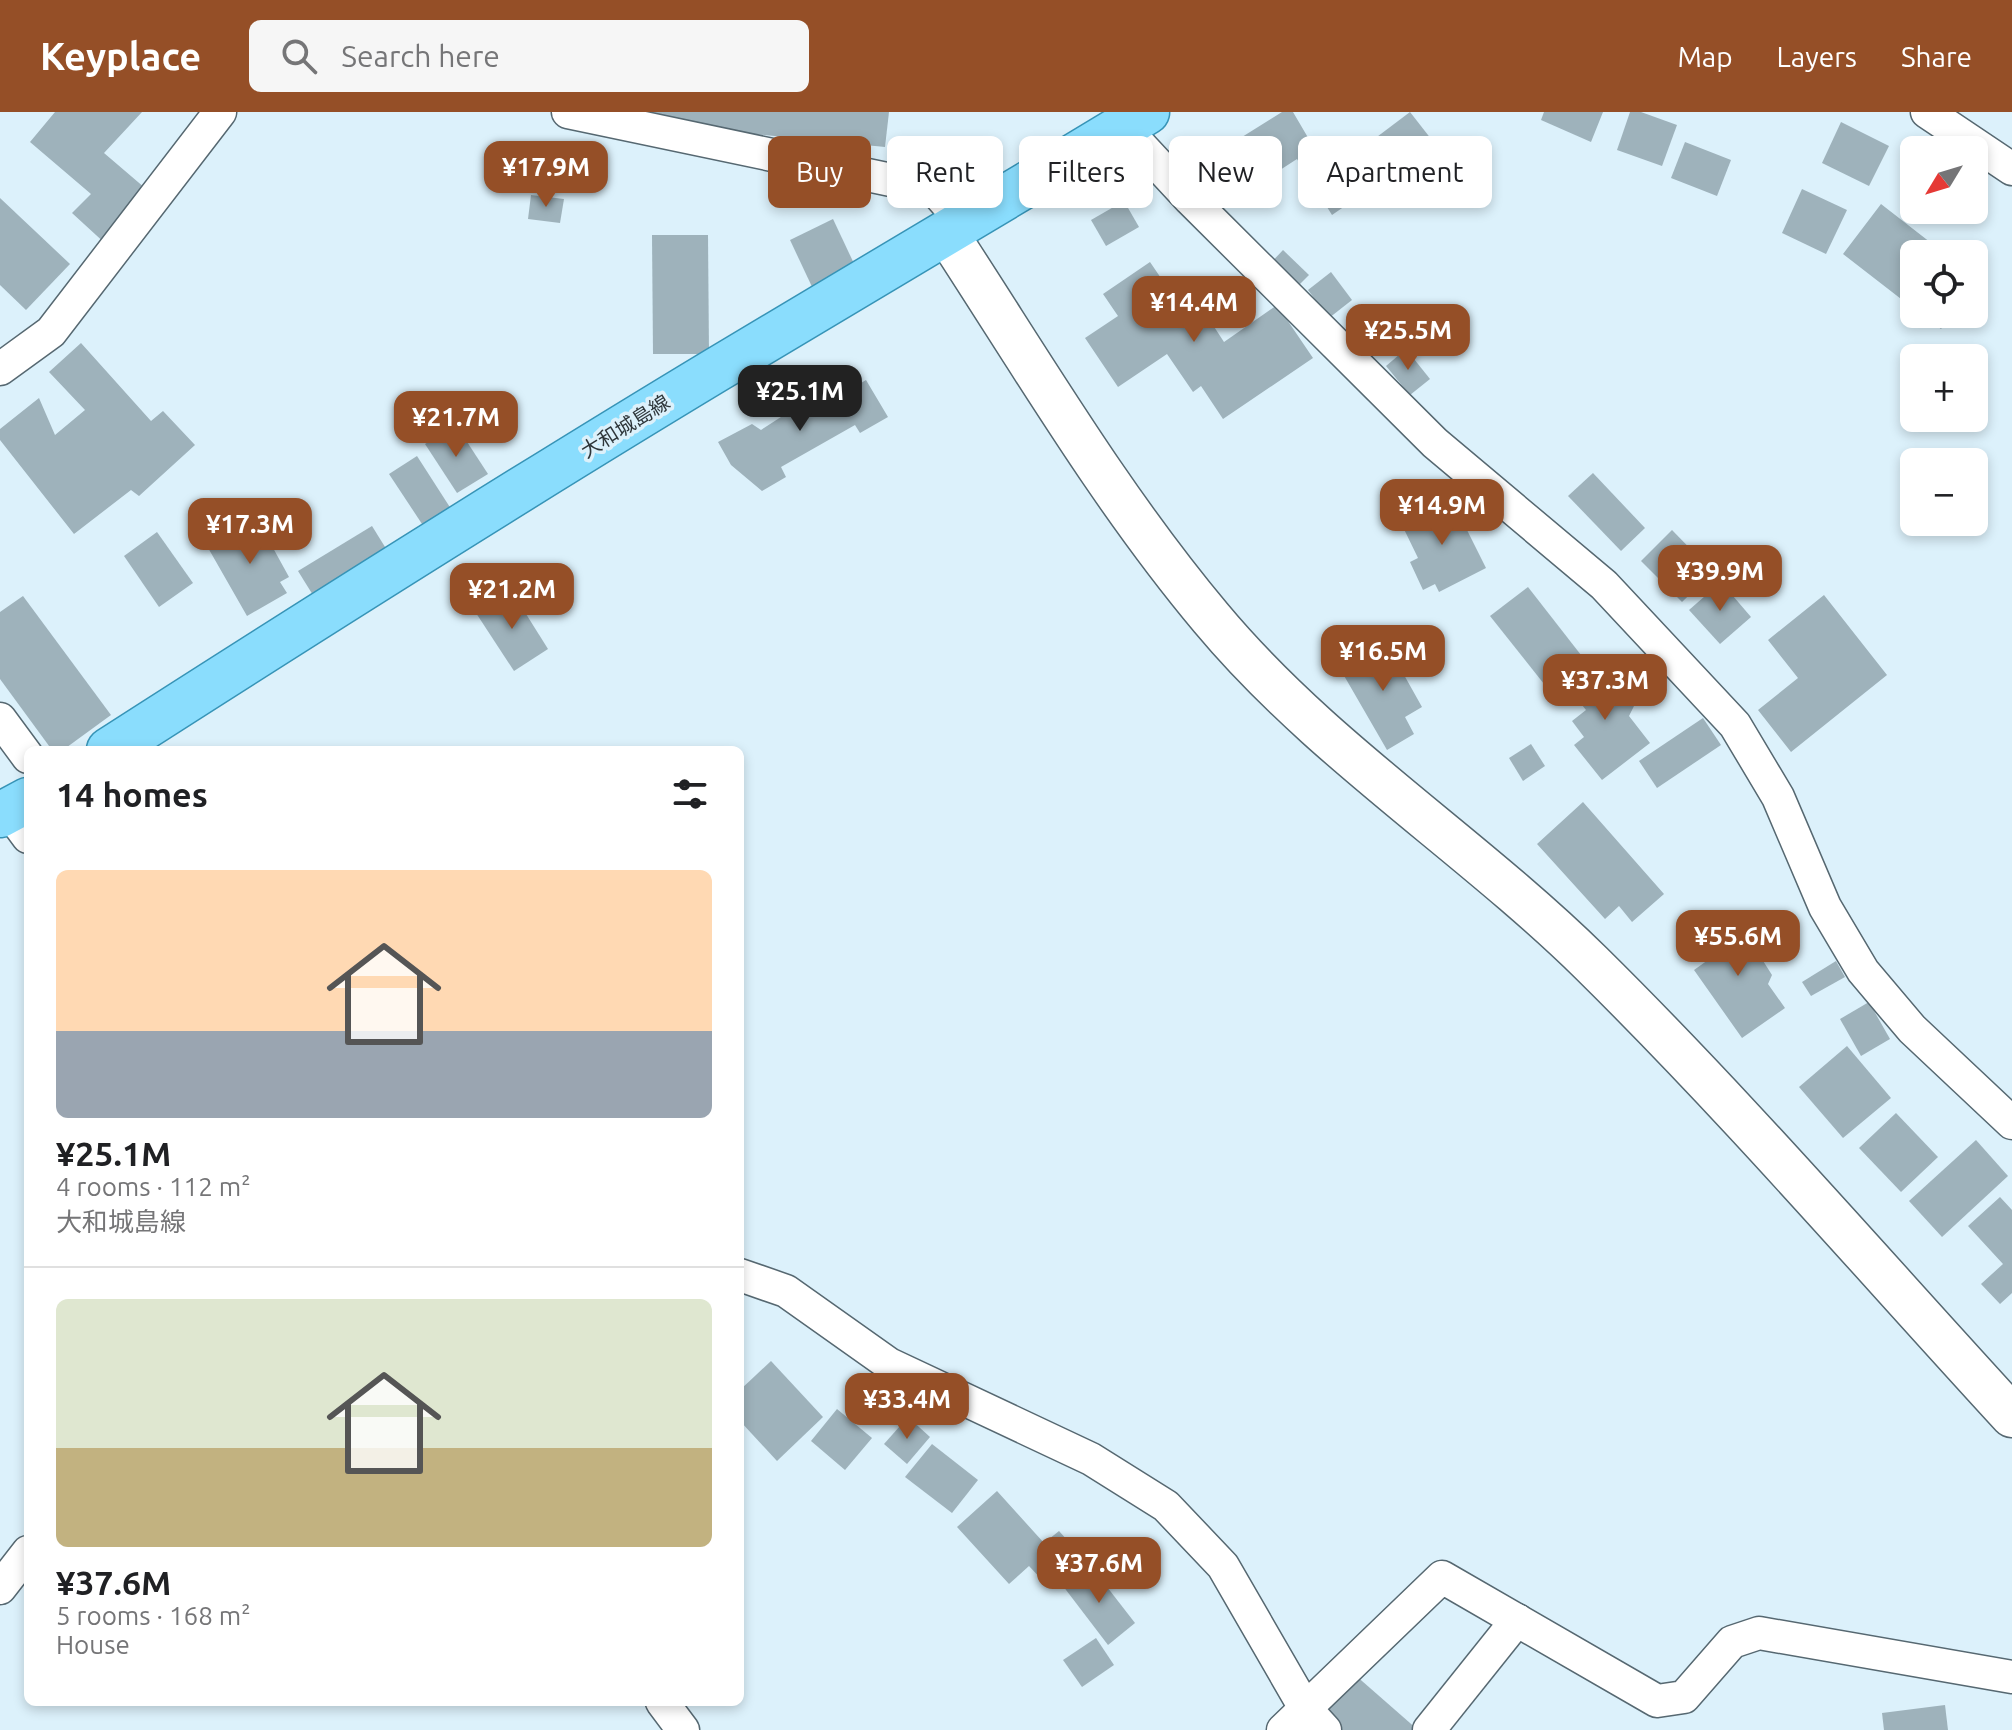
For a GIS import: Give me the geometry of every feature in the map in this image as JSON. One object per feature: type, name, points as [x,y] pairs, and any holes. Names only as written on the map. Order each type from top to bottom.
[{"type":"main road","name":"大和城島線","points":[[115,746],[299,628],[702,379],[1135,119]]},
{"type":"street","points":[[0,369],[51,332],[220,112]]},
{"type":"street","points":[[568,112],[934,189],[955,229],[1138,525],[1213,620],[1280,691],[1365,769],[1589,961],[1714,1091],[2012,1416]]},
{"type":"street","points":[[1927,112],[2012,169]]},
{"type":"street","points":[[1135,119],[1190,199],[1435,443],[1604,585],[1735,725],[1778,797],[1825,907],[1863,971],[1912,1029],[2012,1123]]},
{"type":"street","points":[[0,719],[24,752]]},
{"type":"street","points":[[744,1276],[786,1291],[889,1364],[1091,1459],[1166,1506],[1223,1566],[1304,1723],[1442,1577],[1657,1701],[1684,1697],[1732,1642],[1759,1633],[2012,1677]]},
{"type":"street","points":[[0,1588],[24,1557]]},
{"type":"street","points":[[1429,1730],[1517,1620]]},
{"type":"street","points":[[665,1706],[683,1730]]},
{"type":"building","points":[[55,112],[142,112],[104,153],[152,194],[108,246],[72,213],[91,194],[30,142]]},
{"type":"building","points":[[639,112],[889,112],[885,147],[871,146],[871,136],[775,136],[675,126]]},
{"type":"building","points":[[1282,112],[1293,112],[1307,136],[1298,136],[1298,161],[1282,169],[1282,136],[1244,136]]},
{"type":"building","points":[[1410,112],[1429,136],[1378,136]]},
{"type":"building","points":[[1544,112],[1603,112],[1591,142],[1541,120]]},
{"type":"building","points":[[1630,112],[1641,112],[1677,125],[1662,166],[1617,150]]},
{"type":"building","points":[[1841,122],[1889,146],[1869,186],[1822,163]]},
{"type":"building","points":[[1685,142],[1731,160],[1717,196],[1671,178]]},
{"type":"building","points":[[1802,189],[1847,210],[1826,254],[1782,233]]},
{"type":"building","points":[[531,195],[564,199],[560,223],[528,219]]},
{"type":"building","points":[[0,198],[70,264],[26,310],[0,285]]},
{"type":"building","points":[[1881,204],[1900,219],[1900,224],[1907,224],[1927,240],[1900,240],[1900,298],[1843,254]]},
{"type":"building","points":[[1112,208],[1128,208],[1139,227],[1106,246],[1091,220]]},
{"type":"building","points":[[1328,208],[1342,208],[1332,215]]},
{"type":"building","points":[[833,219],[857,270],[814,291],[790,240]]},
{"type":"building","points":[[652,235],[708,235],[709,354],[653,354]]},
{"type":"building","points":[[1283,250],[1309,275],[1292,292],[1267,267]]},
{"type":"building","points":[[1150,262],[1195,328],[1209,319],[1224,342],[1277,305],[1313,358],[1223,419],[1201,386],[1193,392],[1167,354],[1118,387],[1085,338],[1118,316],[1103,294]]},
{"type":"building","points":[[1331,272],[1352,300],[1329,318],[1308,290]]},
{"type":"building","points":[[81,343],[151,421],[163,411],[195,445],[139,496],[131,490],[74,534],[0,440],[0,429],[39,398],[55,435],[85,410],[49,372]]},
{"type":"building","points":[[1406,349],[1430,379],[1410,395],[1386,366]]},
{"type":"building","points":[[866,380],[888,417],[860,433],[855,425],[781,467],[786,477],[762,491],[731,465],[718,442],[752,424],[761,430],[829,386],[839,396]]},
{"type":"building","points":[[456,425],[488,474],[457,493],[425,444]]},
{"type":"building","points":[[417,456],[453,512],[426,530],[389,474]]},
{"type":"building","points":[[1593,473],[1645,528],[1621,551],[1568,496]]},
{"type":"building","points":[[1451,498],[1486,568],[1439,592],[1435,584],[1423,590],[1410,562],[1418,558],[1401,523]]},
{"type":"building","points":[[256,517],[289,577],[280,582],[287,593],[247,616],[207,546]]},
{"type":"building","points":[[372,526],[390,555],[316,600],[298,571]]},
{"type":"building","points":[[1672,530],[1713,572],[1682,602],[1641,561]]},
{"type":"building","points":[[157,532],[193,583],[159,607],[124,556]]},
{"type":"building","points":[[1721,582],[1751,617],[1720,644],[1689,610]]},
{"type":"building","points":[[1528,587],[1581,655],[1544,684],[1490,616]]},
{"type":"building","points":[[511,590],[548,649],[514,671],[476,613]]},
{"type":"building","points":[[1824,595],[1887,675],[1791,752],[1758,710],[1798,678],[1768,640]]},
{"type":"building","points":[[23,596],[111,715],[68,746],[49,746],[0,679],[0,612]]},
{"type":"building","points":[[1385,641],[1422,707],[1405,717],[1414,734],[1387,750],[1339,667]]},
{"type":"building","points":[[1598,661],[1634,706],[1629,716],[1650,743],[1602,780],[1574,745],[1584,737],[1572,721],[1586,710],[1566,685]]},
{"type":"building","points":[[1703,718],[1721,745],[1657,788],[1639,761]]},
{"type":"building","points":[[1531,744],[1545,766],[1523,781],[1509,758]]},
{"type":"building","points":[[1583,802],[1664,894],[1632,922],[1619,906],[1605,919],[1537,844]]},
{"type":"building","points":[[1734,915],[1772,975],[1768,984],[1785,1008],[1742,1038],[1694,970],[1708,960],[1702,943],[1707,933]]},
{"type":"building","points":[[1836,961],[1845,977],[1811,996],[1802,982]]},
{"type":"building","points":[[1869,1002],[1890,1039],[1861,1056],[1840,1019]]},
{"type":"building","points":[[1847,1046],[1891,1098],[1843,1138],[1799,1087]]},
{"type":"building","points":[[1896,1113],[1938,1157],[1901,1192],[1859,1148]]},
{"type":"building","points":[[1976,1140],[2008,1176],[1942,1237],[1909,1201]]},
{"type":"building","points":[[2000,1197],[2012,1210],[2012,1293],[2000,1304],[1981,1284],[2003,1264],[1968,1226]]},
{"type":"building","points":[[771,1361],[823,1417],[777,1461],[744,1425],[744,1386]]},
{"type":"building","points":[[837,1409],[872,1438],[845,1470],[811,1441]]},
{"type":"building","points":[[908,1417],[930,1437],[907,1464],[884,1444]]},
{"type":"building","points":[[932,1444],[978,1480],[952,1513],[905,1477]]},
{"type":"building","points":[[997,1491],[1044,1543],[1059,1531],[1077,1551],[1043,1581],[1029,1566],[1009,1584],[957,1527]]},
{"type":"building","points":[[1090,1565],[1135,1623],[1108,1645],[1063,1586]]},
{"type":"building","points":[[1096,1638],[1114,1665],[1082,1687],[1063,1660]]},
{"type":"building","points":[[1354,1674],[1418,1730],[1335,1730],[1318,1716]]},
{"type":"building","points":[[1945,1705],[1948,1730],[1884,1730],[1882,1713]]}]
